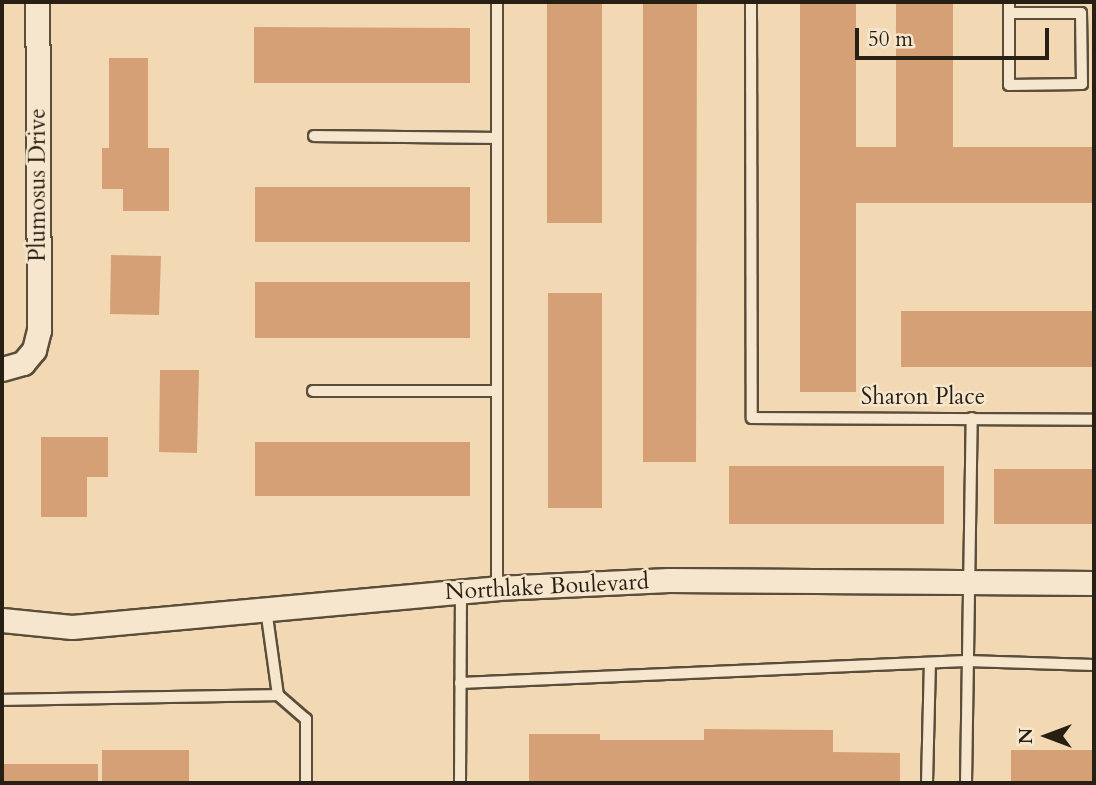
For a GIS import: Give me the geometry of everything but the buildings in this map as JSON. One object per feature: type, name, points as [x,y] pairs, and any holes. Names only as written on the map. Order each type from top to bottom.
[{"type":"street","name":"Plumosus Drive","points":[[12,366],[34,350],[39,330],[37,2]]},
{"type":"street","name":"Northlake Boulevard","points":[[2,620],[72,627],[497,588],[669,580],[1094,583]]},
{"type":"lane","points":[[497,2],[497,588]]},
{"type":"lane","name":"Sharon Place","points":[[751,2],[752,418],[1094,420]]},
{"type":"lane","points":[[1009,7],[1081,13],[1082,84],[1009,85],[1009,7]]},
{"type":"lane","points":[[314,136],[496,138]]},
{"type":"lane","points":[[313,391],[497,391]]},
{"type":"lane","points":[[966,783],[972,418]]},
{"type":"lane","points":[[460,783],[461,591]]},
{"type":"lane","points":[[266,609],[278,695],[306,719],[306,783]]},
{"type":"lane","points":[[460,683],[966,661],[1094,665]]},
{"type":"lane","points":[[927,783],[930,663]]},
{"type":"lane","points":[[2,700],[278,695]]}]
